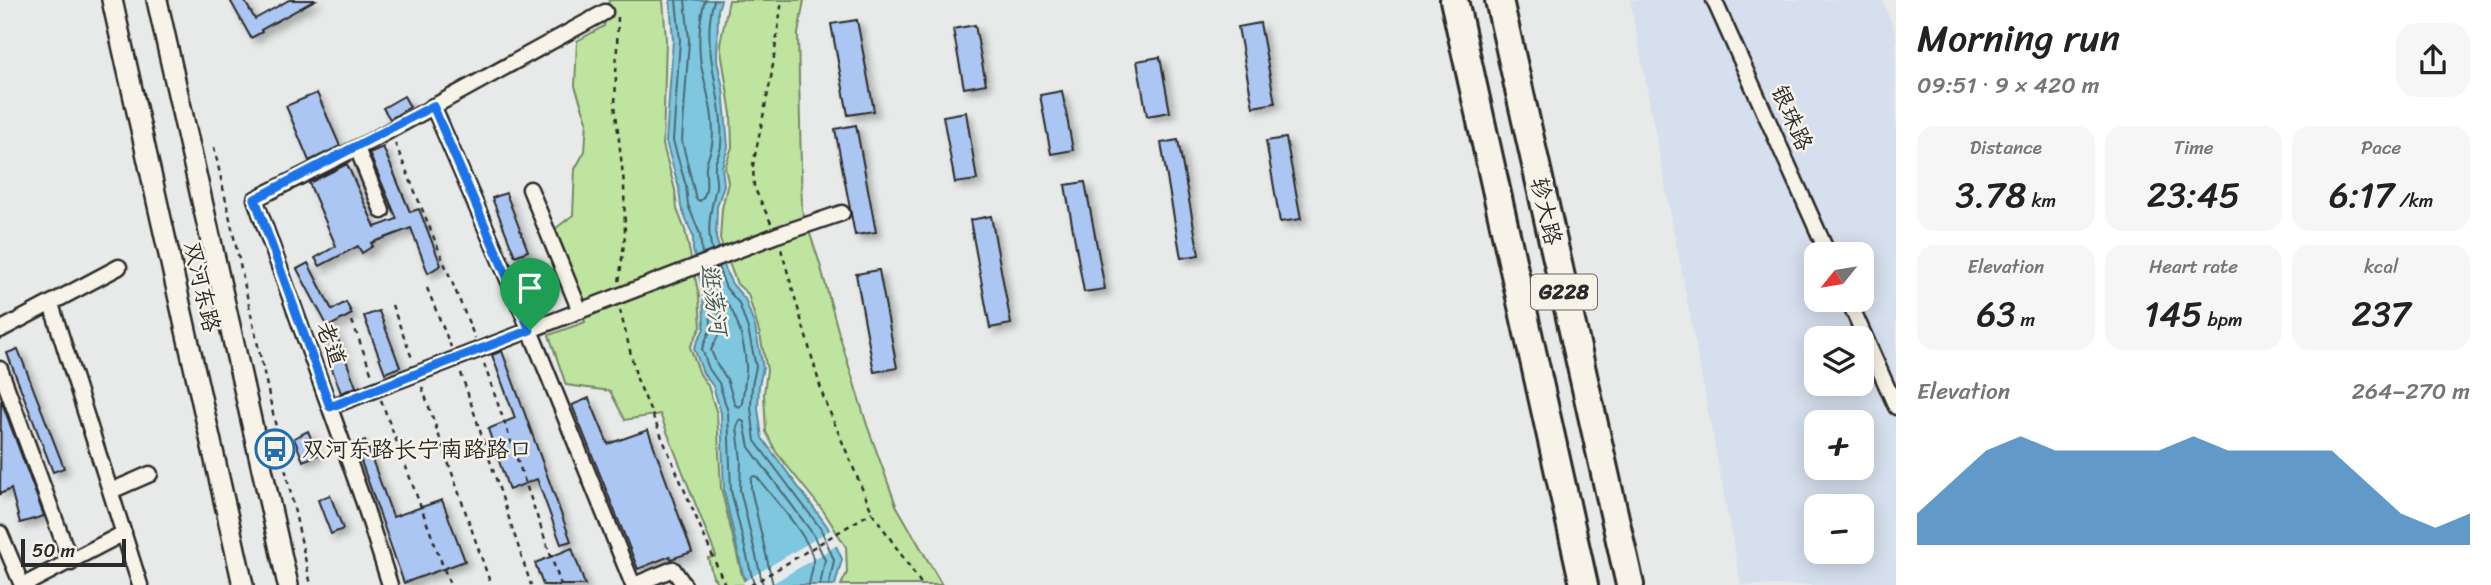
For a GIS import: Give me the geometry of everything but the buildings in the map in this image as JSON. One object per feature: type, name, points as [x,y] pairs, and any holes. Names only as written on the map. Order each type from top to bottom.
[{"type":"highway","name":"轸大路","points":[[1454,0],[1584,585]]},
{"type":"highway","name":"轸大路","points":[[1499,0],[1630,585]]},
{"type":"street","name":"双河东路","points":[[114,0],[243,585]]},
{"type":"street","name":"双河东路","points":[[156,0],[288,585]]},
{"type":"street","name":"银珠路","points":[[1714,0],[1823,242]]},
{"type":"street","points":[[382,211],[356,148],[605,12]]},
{"type":"street","points":[[433,106],[530,330],[633,585],[673,569],[684,585]]},
{"type":"street","name":"老道","points":[[356,148],[255,199],[364,503],[390,585]]},
{"type":"street","points":[[530,189],[580,311]]},
{"type":"street","points":[[330,407],[757,242],[842,213]]},
{"type":"street","points":[[0,330],[119,267]]},
{"type":"street","points":[[51,304],[140,585]]},
{"type":"street","points":[[1854,312],[1896,407]]},
{"type":"street","points":[[0,369],[71,563]]},
{"type":"street","points":[[111,491],[150,474]]},
{"type":"street","points":[[0,533],[23,585],[71,563],[124,533]]},
{"type":"path","points":[[782,0],[771,78],[753,165],[754,187],[777,235],[823,396],[872,512],[922,585]]},
{"type":"path","points":[[389,131],[480,349],[561,585]]},
{"type":"path","points":[[214,147],[311,585]]},
{"type":"path","points":[[427,288],[456,358],[531,585]]},
{"type":"path","points":[[391,305],[491,585]]},
{"type":"path","points":[[352,321],[450,585]]},
{"type":"path","points":[[751,585],[872,512]]},
{"type":"shaded area","points":[[1630,0],[1882,0],[1896,34],[1896,585],[1741,585]]},
{"type":"green space","points":[[609,0],[663,0],[666,40],[663,145],[699,296],[701,327],[690,347],[700,374],[708,386],[717,414],[721,488],[746,585],[720,585],[713,577],[708,558],[716,556],[660,414],[625,420],[610,391],[566,385],[549,335],[585,322],[579,300],[551,232],[573,215],[575,169],[585,151],[587,121],[575,86],[577,41],[604,26]]},
{"type":"green space","points":[[729,0],[804,0],[798,34],[802,210],[867,425],[896,505],[942,585],[841,585],[847,573],[846,547],[824,512],[776,452],[766,432],[764,394],[767,370],[760,335],[748,294],[737,284],[720,239],[722,209],[728,182],[725,167],[732,147],[731,114],[720,44]]},
{"type":"water","name":"逛荡河","points":[[670,0],[721,0],[718,10],[717,61],[723,88],[728,147],[722,167],[724,185],[717,207],[716,238],[727,274],[745,299],[755,327],[763,368],[758,408],[762,438],[827,526],[842,559],[835,585],[748,585],[743,574],[724,491],[721,413],[713,386],[703,373],[694,348],[704,329],[703,293],[693,250],[693,236],[681,207],[679,188],[666,142],[673,40]]},
{"type":"pier","points":[[832,529],[839,544],[770,585],[744,585],[743,582]]},
{"type":"place","name":"双河东路长宁南路路口","points":[[275,449]]},
{"type":"route","points":[[433,106],[530,330],[330,407],[255,199],[369,142],[433,106]]}]
